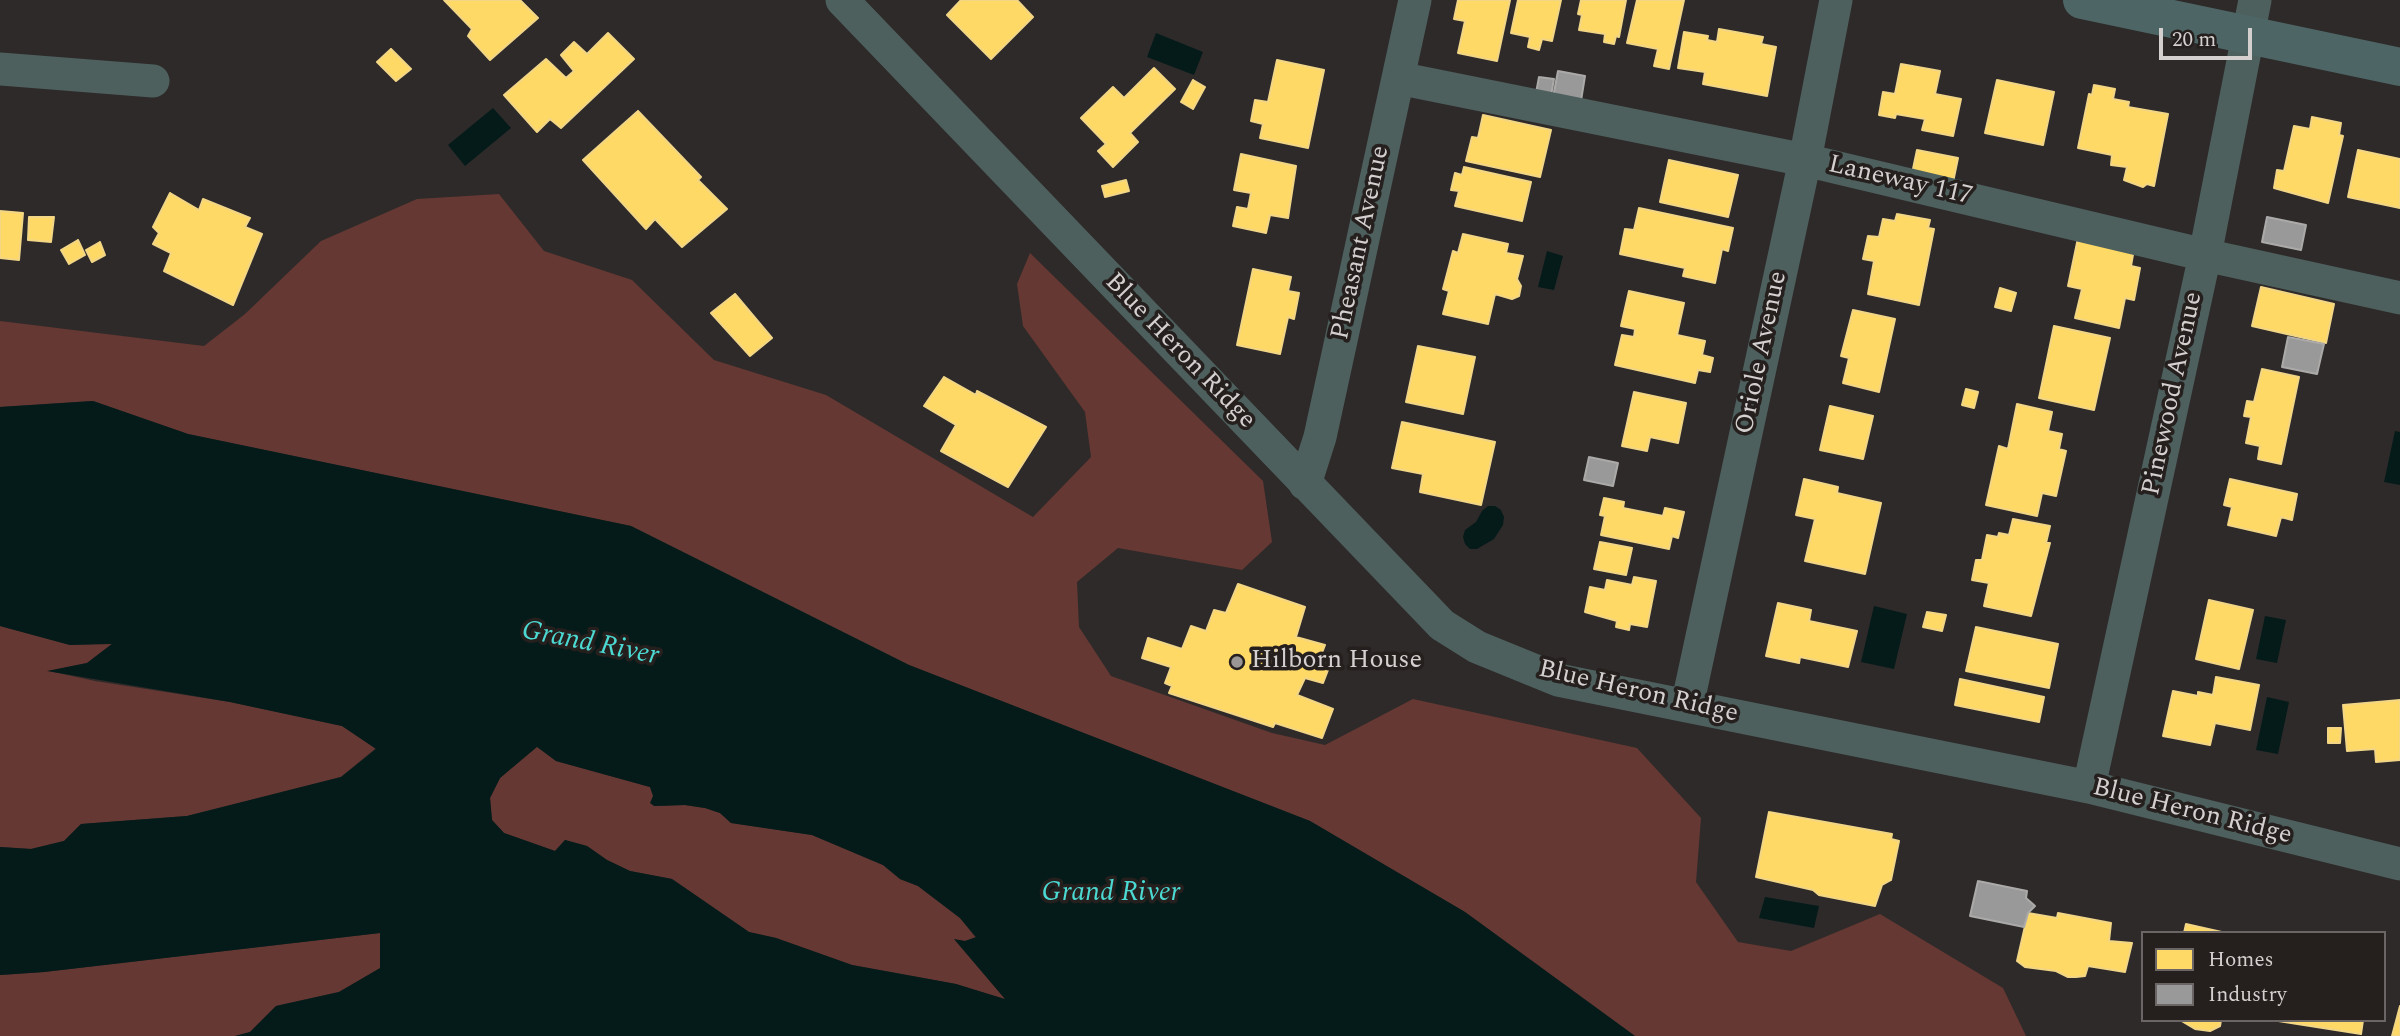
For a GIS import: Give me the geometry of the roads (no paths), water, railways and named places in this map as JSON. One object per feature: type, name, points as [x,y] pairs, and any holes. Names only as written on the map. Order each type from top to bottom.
[{"type":"main road","points":[[2082,0],[2251,18],[2400,67]]},
{"type":"street","name":"Blue Heron Ridge","points":[[842,0],[1442,625],[1477,647],[1558,680],[2089,787],[2400,864]]},
{"type":"street","name":"Pheasant Avenue","points":[[1305,484],[1320,437],[1415,0]]},
{"type":"street","name":"Oriole Avenue","points":[[1687,705],[1805,160],[1836,0]]},
{"type":"street","name":"Pinewood Avenue","points":[[2089,787],[2205,255],[2251,18]]},
{"type":"street","points":[[0,69],[153,81]]},
{"type":"street","name":"Laneway 117","points":[[1398,78],[1805,160],[2205,255],[2400,298]]},
{"type":"water","points":[[1156,33],[1203,52],[1194,75],[1147,57]]},
{"type":"water","points":[[493,108],[511,128],[465,166],[448,145]]},
{"type":"water","points":[[1547,251],[1563,256],[1554,290],[1538,287]]},
{"type":"water","name":"Grand River","points":[[93,401],[188,434],[631,526],[909,665],[1310,821],[1465,912],[1635,1036],[235,1036],[250,1032],[276,1006],[339,992],[380,968],[380,933],[0,975],[0,847],[31,849],[64,841],[81,824],[187,816],[341,777],[376,749],[342,726],[230,702],[47,671],[87,663],[112,644],[70,645],[0,626],[0,407]],"holes":[[[537,747],[556,761],[650,787],[653,796],[650,803],[654,806],[685,805],[705,808],[720,813],[731,823],[812,835],[883,865],[900,879],[918,886],[960,918],[976,937],[965,941],[954,939],[1005,999],[956,984],[852,965],[776,938],[749,932],[672,879],[630,871],[587,846],[565,840],[555,851],[504,833],[492,820],[490,798],[500,778]]]},
{"type":"water","points":[[2395,431],[2400,432],[2400,485],[2384,482]]},
{"type":"water","points":[[1488,506],[1501,510],[1503,525],[1494,539],[1477,549],[1470,549],[1463,537],[1465,530],[1476,522]]},
{"type":"water","points":[[1874,606],[1907,614],[1894,669],[1861,662]]},
{"type":"water","points":[[2265,616],[2286,620],[2277,663],[2256,659]]},
{"type":"water","points":[[2267,697],[2289,702],[2278,754],[2256,750]]},
{"type":"water","points":[[1765,897],[1819,906],[1814,928],[1759,918]]},
{"type":"place","name":"Hilborn House","points":[[1237,662]]}]
